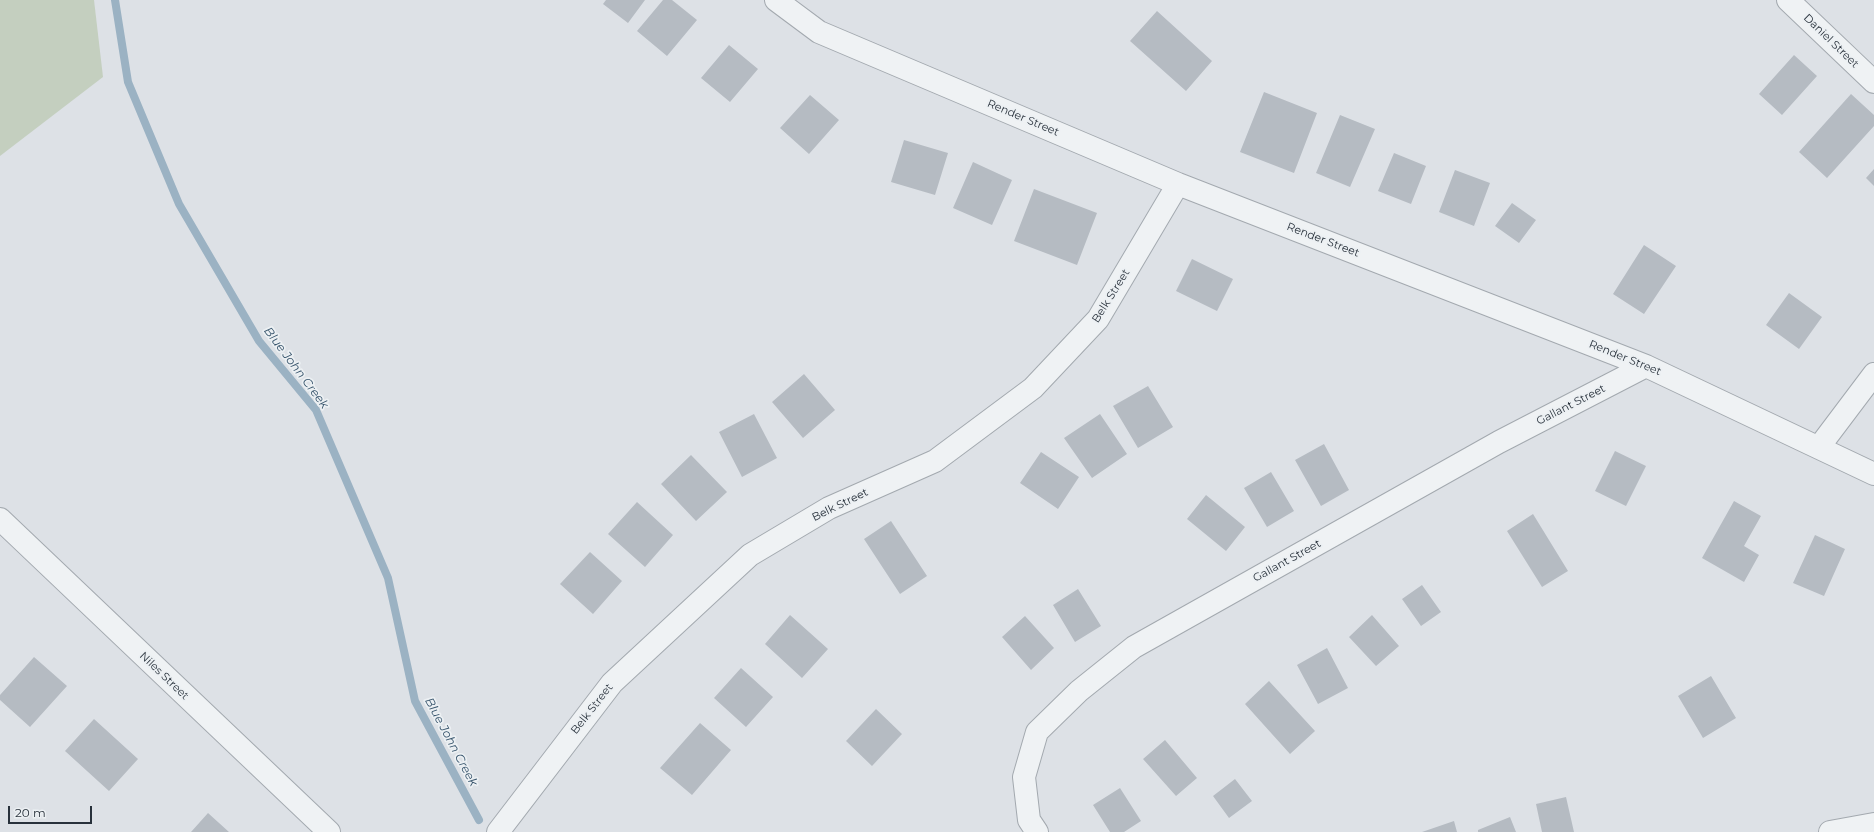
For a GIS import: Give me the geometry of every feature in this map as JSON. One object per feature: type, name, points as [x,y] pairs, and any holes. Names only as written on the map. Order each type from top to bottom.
[{"type":"street","name":"Render Street","points":[[776,0],[819,32],[1178,184],[1646,366],[1874,474]]},
{"type":"street","name":"Daniel Street","points":[[1788,0],[1874,82]]},
{"type":"street","name":"Belk Street","points":[[498,832],[612,683],[750,555],[830,508],[935,461],[1033,388],[1098,319],[1178,184]]},
{"type":"street","name":"Gallant Street","points":[[1037,832],[1029,820],[1024,778],[1036,732],[1078,691],[1134,647],[1499,442],[1646,366]]},
{"type":"street","points":[[1819,447],[1874,374]]},
{"type":"street","name":"Niles Street","points":[[0,519],[329,832]]},
{"type":"street","points":[[1830,832],[1874,824]]},
{"type":"green space","points":[[0,0],[94,0],[103,77],[0,156]]},
{"type":"building","points":[[606,0],[645,0],[628,23],[603,4]]},
{"type":"building","points":[[663,0],[672,0],[697,20],[667,56],[637,31]]},
{"type":"building","points":[[1157,11],[1212,61],[1186,91],[1130,41]]},
{"type":"building","points":[[729,45],[758,69],[730,102],[701,78]]},
{"type":"building","points":[[1794,55],[1817,76],[1782,115],[1759,94]]},
{"type":"building","points":[[1264,92],[1317,113],[1294,173],[1240,152]]},
{"type":"building","points":[[1851,94],[1874,115],[1874,126],[1827,178],[1799,152]]},
{"type":"building","points":[[810,95],[839,120],[809,154],[780,128]]},
{"type":"building","points":[[1340,115],[1375,129],[1350,187],[1316,173]]},
{"type":"building","points":[[904,140],[948,153],[935,195],[891,182]]},
{"type":"building","points":[[1394,153],[1426,166],[1411,204],[1378,191]]},
{"type":"building","points":[[973,162],[1012,180],[992,225],[953,208]]},
{"type":"building","points":[[1874,169],[1874,186],[1866,178]]},
{"type":"building","points":[[1455,170],[1490,183],[1474,226],[1439,212]]},
{"type":"building","points":[[1034,189],[1097,213],[1077,265],[1014,241]]},
{"type":"building","points":[[1512,203],[1536,220],[1519,243],[1495,226]]},
{"type":"building","points":[[1644,245],[1676,266],[1644,314],[1613,294]]},
{"type":"building","points":[[1192,259],[1233,279],[1217,311],[1176,291]]},
{"type":"building","points":[[1789,293],[1822,317],[1799,349],[1766,325]]},
{"type":"building","points":[[804,374],[835,410],[803,438],[772,402]]},
{"type":"building","points":[[1148,386],[1173,427],[1138,448],[1113,406]]},
{"type":"building","points":[[754,414],[777,458],[742,477],[719,432]]},
{"type":"building","points":[[1100,414],[1127,454],[1092,478],[1064,438]]},
{"type":"building","points":[[1324,444],[1349,490],[1321,506],[1295,460]]},
{"type":"building","points":[[1615,451],[1646,466],[1626,506],[1595,491]]},
{"type":"building","points":[[1041,452],[1079,477],[1058,509],[1020,483]]},
{"type":"building","points":[[691,455],[727,492],[696,521],[661,484]]},
{"type":"building","points":[[1271,472],[1294,511],[1267,527],[1244,488]]},
{"type":"building","points":[[1206,495],[1245,527],[1226,551],[1187,519]]},
{"type":"building","points":[[1734,501],[1761,516],[1744,546],[1759,555],[1744,582],[1702,558]]},
{"type":"building","points":[[637,502],[673,535],[645,567],[608,534]]},
{"type":"building","points":[[1533,514],[1568,571],[1542,587],[1507,531]]},
{"type":"building","points":[[891,521],[927,576],[900,594],[864,539]]},
{"type":"building","points":[[1815,535],[1845,549],[1824,596],[1793,583]]},
{"type":"building","points":[[590,552],[622,581],[593,614],[560,584]]},
{"type":"building","points":[[1422,585],[1441,612],[1421,626],[1402,599]]},
{"type":"building","points":[[1078,589],[1101,626],[1075,642],[1053,605]]},
{"type":"building","points":[[790,615],[828,649],[802,678],[765,644]]},
{"type":"building","points":[[1372,615],[1399,646],[1376,666],[1349,637]]},
{"type":"building","points":[[1025,616],[1054,648],[1031,670],[1002,637]]},
{"type":"building","points":[[1327,648],[1348,688],[1318,704],[1297,665]]},
{"type":"building","points":[[34,657],[67,686],[30,727],[0,700],[0,695]]},
{"type":"building","points":[[741,668],[773,697],[746,727],[714,698]]},
{"type":"building","points":[[1711,676],[1736,718],[1703,738],[1678,696]]},
{"type":"building","points":[[1269,681],[1315,731],[1290,754],[1245,704]]},
{"type":"building","points":[[876,709],[902,734],[872,766],[846,741]]},
{"type":"building","points":[[94,719],[138,759],[109,791],[65,751]]},
{"type":"building","points":[[700,723],[731,750],[692,795],[660,768]]},
{"type":"building","points":[[1165,740],[1197,778],[1176,796],[1143,759]]},
{"type":"building","points":[[1235,779],[1252,801],[1229,818],[1213,796]]},
{"type":"building","points":[[1120,788],[1141,821],[1124,832],[1110,832],[1093,805]]},
{"type":"building","points":[[1566,797],[1574,832],[1542,832],[1536,804]]},
{"type":"building","points":[[208,813],[229,832],[191,832]]},
{"type":"building","points":[[1510,817],[1516,832],[1478,832],[1478,830]]},
{"type":"building","points":[[1454,821],[1457,832],[1422,832]]},
{"type":"waterway","name":"Blue John Creek","points":[[115,0],[128,82],[179,204],[259,341],[316,410],[388,578],[415,701],[479,820]]}]
